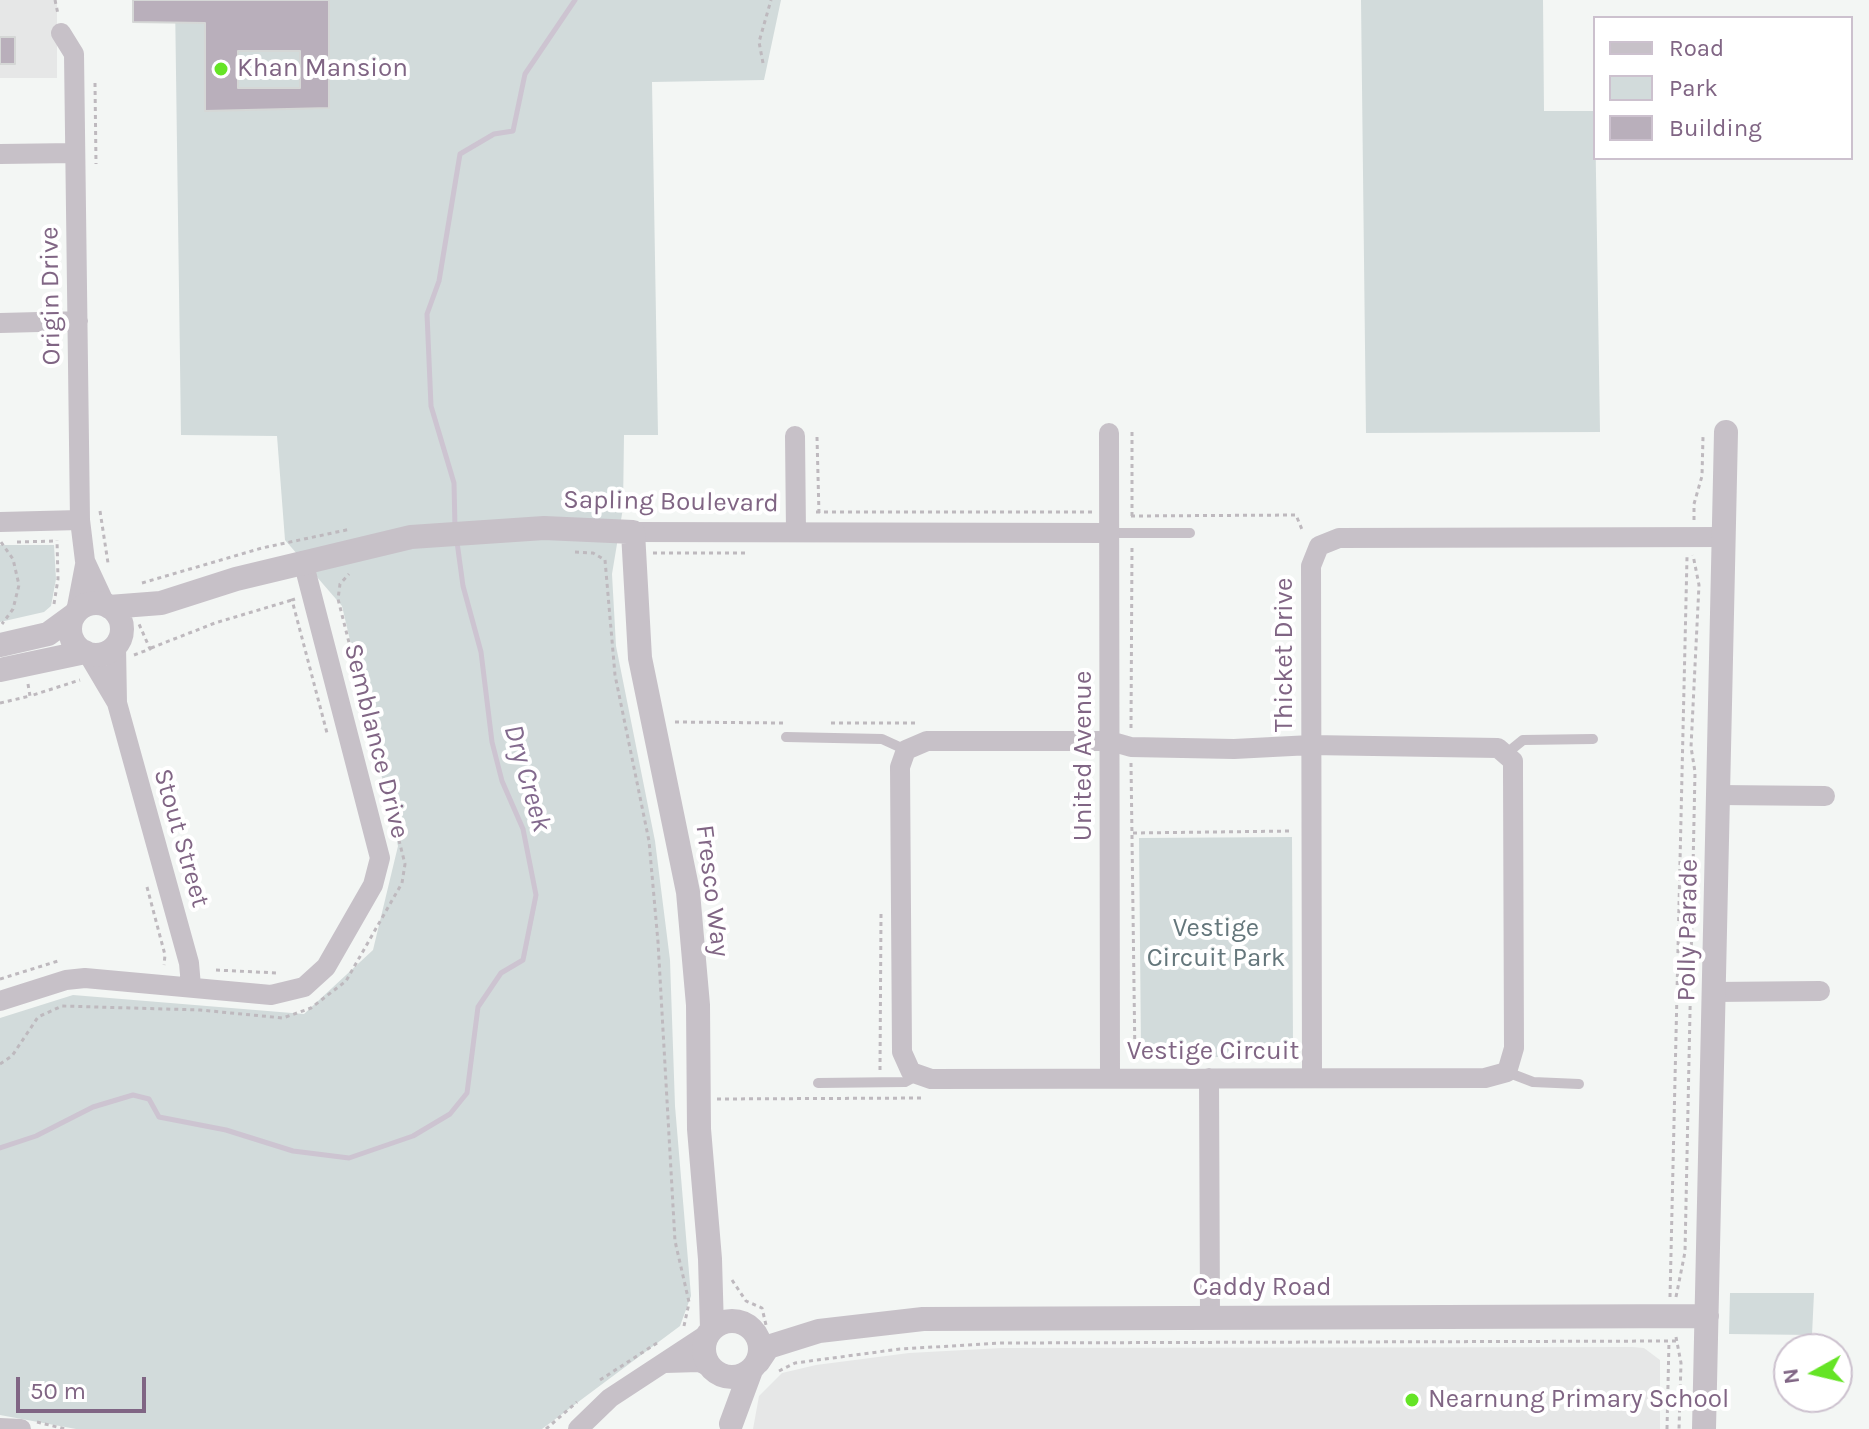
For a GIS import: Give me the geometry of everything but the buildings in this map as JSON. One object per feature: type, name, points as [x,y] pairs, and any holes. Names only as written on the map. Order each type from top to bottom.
[{"type":"street","name":"Origin Drive","points":[[61,33],[74,54],[80,520],[85,561],[75,613]]},
{"type":"street","points":[[0,154],[75,153]]},
{"type":"street","points":[[0,323],[78,321]]},
{"type":"street","name":"United Avenue","points":[[1109,433],[1104,519],[1110,732],[1110,1078]]},
{"type":"street","name":"Polly Parade","points":[[1704,1429],[1725,537],[1715,435]]},
{"type":"street","points":[[795,436],[796,522]]},
{"type":"street","name":"Sapling Boulevard","points":[[107,606],[161,603],[303,561],[411,537],[506,530],[593,542],[633,532],[796,522],[1104,519]]},
{"type":"street","points":[[0,522],[80,520]]},
{"type":"street","name":"Fresco Way","points":[[633,532],[636,627],[688,892],[698,1005],[699,1099],[710,1259],[718,1299],[710,1331]]},
{"type":"street","name":"Thicket Drive","points":[[1312,1078],[1311,566],[1319,546],[1329,540],[1725,537]]},
{"type":"street","name":"Origin Drive","points":[[85,561],[107,606]]},
{"type":"street","name":"Semblance Drive","points":[[0,1001],[66,980],[190,976],[271,995],[304,987],[326,967],[378,873],[378,847],[302,597],[303,561]]},
{"type":"street","name":"Sapling Boulevard","points":[[118,643],[161,603]]},
{"type":"street","points":[[0,670],[86,653],[100,655],[118,643],[121,621],[107,606],[86,605],[48,634],[1,635]]},
{"type":"street","points":[[75,613],[71,636],[86,653]]},
{"type":"street","name":"Stout Street","points":[[118,643],[117,703],[190,976]]},
{"type":"street","name":"Stout Street","points":[[86,653],[117,703]]},
{"type":"street","points":[[918,1075],[911,1072],[902,1052],[900,782],[906,750],[927,741],[1110,732],[1131,747],[1484,745],[1507,753],[1513,761],[1514,1017],[1514,1048],[1507,1072]]},
{"type":"street","points":[[1719,795],[1825,796]]},
{"type":"street","points":[[1714,992],[1820,991]]},
{"type":"street","name":"Vestige Circuit","points":[[918,1075],[931,1079],[1485,1078],[1507,1072]]},
{"type":"street","points":[[1209,1078],[1210,1316]]},
{"type":"street","name":"Fresco Way","points":[[718,1299],[752,1319]]},
{"type":"street","name":"Caddy Road","points":[[760,1369],[768,1347],[819,1331],[923,1319],[1707,1316]]},
{"type":"street","points":[[578,1429],[610,1398],[665,1363],[682,1347],[727,1321],[752,1319],[760,1342],[760,1369],[731,1426]]},
{"type":"street","name":"Caddy Road","points":[[752,1319],[819,1331]]},
{"type":"street","points":[[710,1331],[704,1350],[728,1400],[731,1426]]},
{"type":"street","points":[[665,1363],[699,1362],[733,1378],[760,1369]]},
{"type":"street","points":[[0,1428],[21,1429]]},
{"type":"lane","name":"Sapling Boulevard","points":[[1104,519],[1190,533]]},
{"type":"lane","points":[[786,737],[882,739],[906,750]]},
{"type":"lane","points":[[1507,753],[1523,740],[1593,739]]},
{"type":"lane","name":"Vestige Circuit","points":[[1507,1072],[1533,1082],[1579,1084]]},
{"type":"lane","name":"Vestige Circuit","points":[[818,1083],[905,1082],[918,1075]]},
{"type":"path","points":[[763,63],[759,42],[771,0]]},
{"type":"path","points":[[95,83],[96,176]]},
{"type":"path","points":[[1679,1429],[1681,1363],[1673,1316],[1691,537],[1694,504],[1715,435]]},
{"type":"path","points":[[817,437],[819,512]]},
{"type":"path","points":[[99,501],[109,571]]},
{"type":"path","points":[[796,522],[819,512],[1104,519],[1296,515],[1303,532]]},
{"type":"path","points":[[140,584],[262,548],[358,528]]},
{"type":"path","points":[[1667,1429],[1669,1342],[1685,1236],[1695,772],[1691,747],[1699,585],[1691,537]]},
{"type":"path","points":[[0,542],[57,541]]},
{"type":"path","points":[[0,542],[13,559],[19,585],[13,609],[1,635]]},
{"type":"path","points":[[593,542],[605,560],[608,623],[615,675],[649,841],[658,942],[675,1241],[689,1303],[741,1295],[752,1319]]},
{"type":"path","points":[[0,1064],[12,1056],[38,1017],[62,1006],[200,1010],[283,1018],[311,1008],[346,981],[402,883],[405,864],[338,599],[340,588],[354,570]]},
{"type":"path","points":[[150,649],[215,623],[340,588]]},
{"type":"path","points":[[302,597],[328,739]]},
{"type":"path","points":[[0,703],[30,696]]},
{"type":"path","points":[[655,728],[673,722],[792,723]]},
{"type":"path","points":[[822,723],[926,723]]},
{"type":"path","points":[[1110,732],[1131,723]]},
{"type":"path","points":[[1133,833],[1296,831]]},
{"type":"path","points":[[880,1083],[881,902]]},
{"type":"path","points":[[0,979],[65,960]]},
{"type":"path","points":[[164,965],[190,976],[286,973]]},
{"type":"path","points":[[666,1099],[927,1098]]},
{"type":"path","points":[[760,1369],[900,1349],[1002,1343],[1676,1341]]},
{"type":"shaded area","points":[[0,0],[57,0],[57,78],[0,78]]},
{"type":"shaded area","points":[[1002,1348],[1644,1348],[1660,1360],[1660,1429],[753,1429],[759,1396],[782,1373],[816,1365],[909,1353]]},
{"type":"green space","points":[[175,0],[781,0],[764,80],[652,82],[658,435],[624,435],[623,508],[612,574],[616,646],[655,841],[670,960],[675,1106],[691,1296],[680,1326],[542,1429],[76,1429],[0,1415],[0,1018],[73,995],[304,1014],[373,950],[398,846],[342,606],[285,540],[277,436],[181,435]]},
{"type":"green space","points":[[1361,0],[1543,0],[1544,111],[1593,111],[1600,432],[1366,433]]},
{"type":"green space","points":[[0,545],[54,545],[56,579],[51,606],[44,612],[0,622]]},
{"type":"green space","name":"Vestige Circuit Park","points":[[1292,837],[1293,1049],[1278,1057],[1149,1057],[1141,1050],[1139,838]]},
{"type":"green space","points":[[1730,1293],[1814,1293],[1812,1333],[1729,1334]]},
{"type":"waterway","name":"Dry Creek","points":[[455,528],[454,483],[431,406],[427,314],[439,281],[460,154],[494,134],[513,131],[525,74],[575,0]]},
{"type":"waterway","name":"Dry Creek","points":[[0,1148],[36,1136],[93,1107],[133,1095],[149,1099],[159,1117],[226,1130],[293,1151],[349,1158],[413,1136],[450,1114],[467,1093],[478,1007],[501,973],[523,960],[536,895],[523,829],[502,781],[492,742],[481,652],[463,586],[457,542]]},
{"type":"place","name":"Khan Mansion","points":[[221,69]]},
{"type":"place","name":"Nearnung Primary School","points":[[1412,1400]]}]
